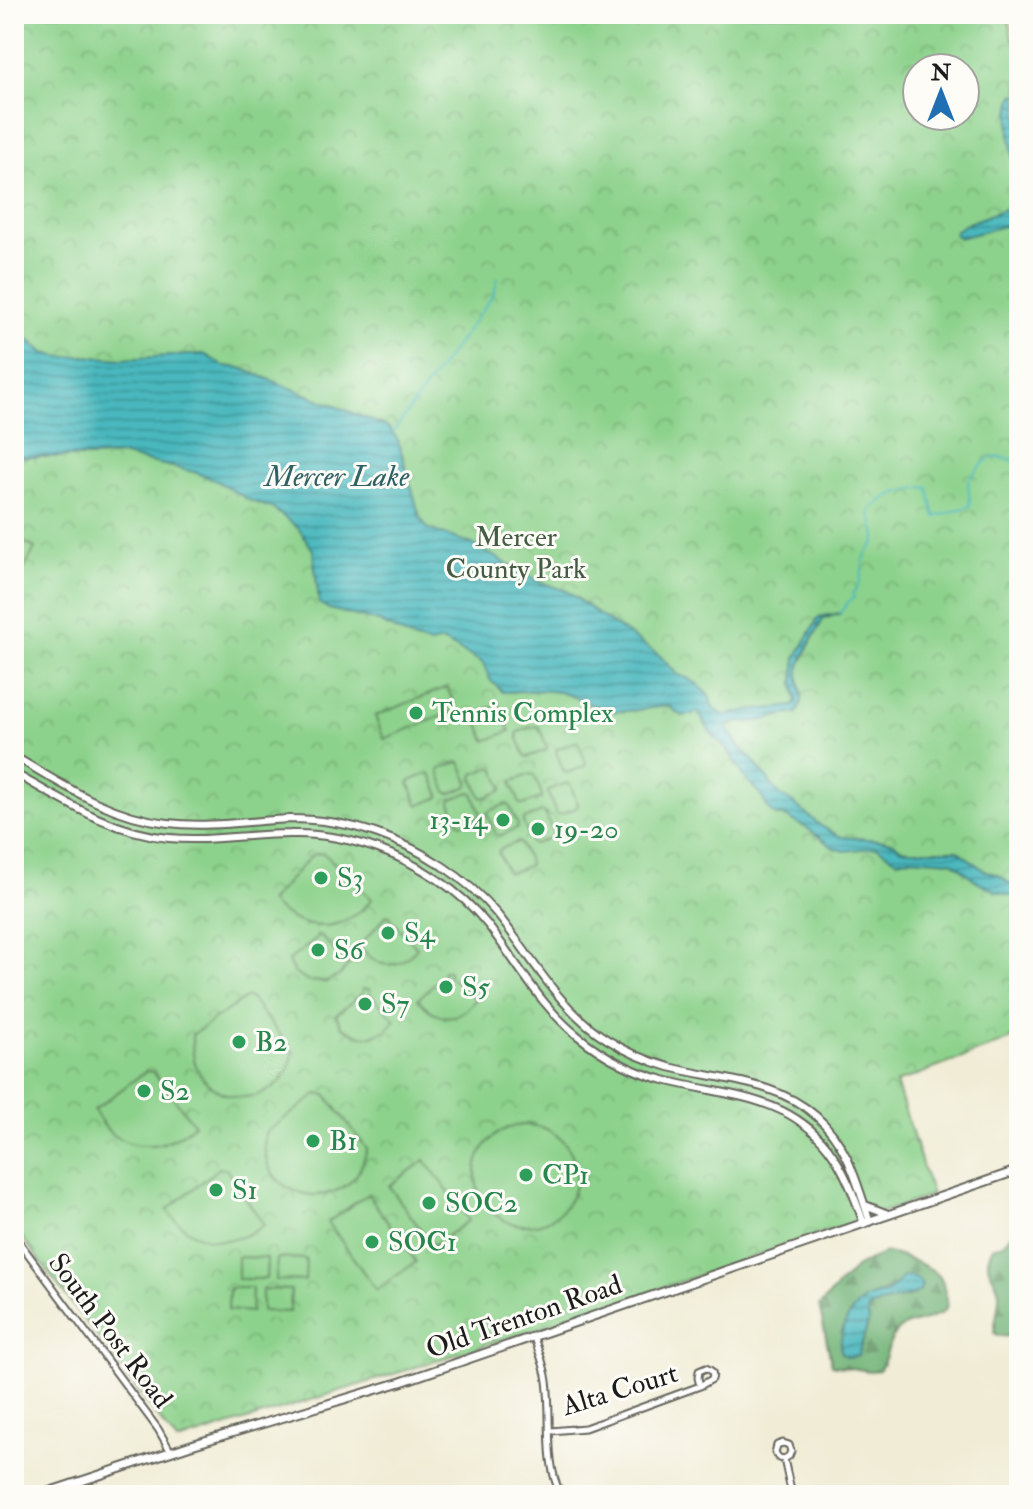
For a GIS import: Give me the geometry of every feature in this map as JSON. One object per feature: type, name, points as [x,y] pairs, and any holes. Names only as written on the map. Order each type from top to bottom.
[{"type":"main road","name":"Old Trenton Road","points":[[42,1495],[171,1452],[387,1387],[1019,1170]]},
{"type":"street","points":[[1014,14],[1019,28]]},
{"type":"street","points":[[14,756],[92,801],[138,818],[187,825],[290,819],[330,823],[375,833],[411,848],[444,867],[481,898],[556,994],[577,1017],[601,1036],[653,1062],[763,1087],[807,1108],[826,1125],[847,1156],[867,1223]]},
{"type":"street","points":[[14,773],[93,817],[134,832],[186,839],[290,834],[330,837],[380,850],[409,863],[440,882],[468,905],[486,923],[550,1009],[593,1047],[621,1064],[652,1076],[757,1100],[779,1109],[800,1121],[818,1137],[836,1160],[861,1205],[892,1215]]},
{"type":"street","points":[[49,793],[56,781]]},
{"type":"street","points":[[249,822],[251,836]]},
{"type":"street","points":[[741,1097],[744,1083]]},
{"type":"street","points":[[845,1231],[861,1205]]},
{"type":"street","name":"South Post Road","points":[[14,1235],[158,1429],[171,1452]]},
{"type":"street","points":[[534,1338],[546,1373],[553,1475],[561,1495]]},
{"type":"street","name":"Alta Court","points":[[551,1431],[585,1428],[700,1386]]},
{"type":"street","points":[[784,1459],[792,1495]]},
{"type":"green space","name":"Mercer County Park","points":[[14,14],[1008,15],[1012,37],[1019,46],[1019,990],[1012,1039],[896,1083],[932,1195],[604,1308],[177,1442],[14,1227]]},
{"type":"green space","points":[[14,537],[35,548],[14,589]]},
{"type":"green space","name":"Tennis Complex","points":[[447,687],[457,710],[384,739],[375,716]]},
{"type":"green space","points":[[499,704],[510,731],[486,741],[475,714]]},
{"type":"green space","points":[[536,726],[547,747],[528,757],[517,736],[518,732]]},
{"type":"green space","points":[[578,742],[586,763],[567,773],[556,752]]},
{"type":"green space","points":[[458,762],[469,783],[450,794],[439,772]]},
{"type":"green space","points":[[491,767],[503,788],[484,798],[473,777]]},
{"type":"green space","points":[[429,773],[440,795],[420,805],[409,783]]},
{"type":"green space","points":[[531,774],[542,795],[523,805],[512,784]]},
{"type":"green space","points":[[567,783],[578,805],[559,815],[548,793]]},
{"type":"green space","points":[[470,792],[481,814],[462,824],[451,802]]},
{"type":"green space","name":"13-14","points":[[506,804],[518,825],[499,836],[487,814]]},
{"type":"green space","name":"19-20","points":[[542,812],[553,834],[534,844],[523,822]]},
{"type":"green space","points":[[518,842],[529,863],[509,873],[498,852]]},
{"type":"green space","name":"S3","points":[[322,853],[372,899],[348,919],[322,926],[295,920],[269,902],[310,857]]},
{"type":"green space","name":"S4","points":[[387,915],[417,947],[403,961],[395,964],[373,959],[359,946]]},
{"type":"green space","name":"S6","points":[[317,935],[322,936],[349,965],[340,975],[327,982],[307,981],[294,973],[288,961]]},
{"type":"green space","name":"S5","points":[[443,971],[449,971],[449,976],[476,999],[455,1016],[447,1017],[433,1012],[418,999],[442,976]]},
{"type":"green space","name":"S7","points":[[363,989],[369,989],[370,994],[395,1019],[387,1030],[372,1036],[358,1035],[342,1027],[336,1015],[363,993]]},
{"type":"green space","name":"B2","points":[[245,998],[250,998],[293,1051],[289,1068],[279,1082],[268,1091],[241,1097],[214,1089],[204,1079],[196,1066],[192,1035]]},
{"type":"green space","name":"S2","points":[[146,1071],[153,1072],[194,1124],[176,1138],[145,1145],[124,1141],[113,1135],[94,1110]]},
{"type":"green space","name":"B1","points":[[318,1094],[326,1095],[367,1149],[359,1171],[345,1186],[334,1192],[310,1195],[287,1187],[270,1169],[265,1151],[265,1133]]},
{"type":"green space","name":"CP1","points":[[526,1125],[545,1129],[561,1140],[572,1156],[576,1175],[572,1194],[561,1210],[545,1221],[526,1225],[507,1221],[491,1210],[480,1194],[476,1175],[480,1156],[491,1140],[507,1129]]},
{"type":"green space","name":"SOC2","points":[[425,1160],[469,1220],[433,1246],[389,1186]]},
{"type":"green space","name":"S1","points":[[219,1168],[226,1169],[264,1225],[238,1238],[212,1240],[188,1230],[167,1210]]},
{"type":"green space","name":"SOC1","points":[[368,1194],[416,1262],[376,1290],[328,1222]]},
{"type":"green space","points":[[1015,1229],[1019,1229],[1019,1337],[994,1333],[999,1292],[988,1266],[993,1247],[1003,1244]]},
{"type":"green space","points":[[884,1253],[903,1257],[926,1266],[938,1275],[947,1298],[946,1308],[938,1316],[897,1331],[879,1370],[832,1365],[819,1306],[855,1268]],"holes":[[[911,1276],[919,1280],[914,1295],[883,1303],[867,1311],[869,1320],[860,1349],[841,1353],[843,1328],[873,1296],[890,1290],[903,1277]]]},
{"type":"green space","points":[[238,1257],[267,1258],[266,1279],[238,1279]]},
{"type":"green space","points":[[277,1258],[306,1259],[305,1281],[276,1280]]},
{"type":"green space","points":[[229,1288],[252,1288],[251,1312],[228,1310]]},
{"type":"green space","points":[[262,1289],[291,1290],[290,1312],[262,1311]]},
{"type":"water","points":[[1019,94],[1019,222],[959,238],[955,232],[964,225],[1017,204],[1010,121],[1014,95]]},
{"type":"water","name":"Mercer Lake","points":[[14,326],[44,353],[62,357],[122,359],[204,354],[224,366],[241,368],[388,427],[398,440],[420,517],[428,529],[472,544],[540,582],[567,591],[659,655],[678,675],[698,684],[709,696],[713,708],[725,716],[794,706],[797,701],[794,683],[796,658],[819,617],[841,613],[823,619],[803,659],[799,671],[802,702],[796,714],[726,726],[780,795],[821,826],[841,837],[893,842],[902,849],[957,850],[984,870],[1019,888],[1019,898],[975,880],[952,861],[897,860],[877,847],[845,851],[834,848],[784,816],[777,816],[770,811],[698,712],[683,716],[669,706],[613,711],[559,692],[503,692],[491,681],[482,662],[442,641],[430,644],[415,640],[377,621],[329,609],[319,603],[313,550],[298,528],[272,508],[249,500],[215,480],[120,455],[14,457]]},
{"type":"water","points":[[911,1276],[922,1285],[920,1291],[867,1311],[869,1320],[858,1355],[849,1357],[841,1353],[843,1330],[853,1310],[864,1300],[886,1293],[903,1277]]},
{"type":"waterway","points":[[393,432],[491,298],[498,278]]},
{"type":"waterway","points":[[840,613],[854,598],[865,557],[875,543],[870,512],[875,506],[896,494],[928,487],[935,517],[970,506],[968,481],[989,459],[1019,461]]},
{"type":"place","name":"Tennis Complex","points":[[416,713]]},
{"type":"place","name":"13-14","points":[[503,820]]},
{"type":"place","name":"19-20","points":[[538,829]]},
{"type":"place","name":"S3","points":[[321,878]]},
{"type":"place","name":"S4","points":[[388,933]]},
{"type":"place","name":"S6","points":[[318,950]]},
{"type":"place","name":"S5","points":[[446,987]]},
{"type":"place","name":"S7","points":[[365,1004]]},
{"type":"place","name":"B2","points":[[239,1042]]},
{"type":"place","name":"S2","points":[[144,1091]]},
{"type":"place","name":"B1","points":[[313,1141]]},
{"type":"place","name":"CP1","points":[[526,1175]]},
{"type":"place","name":"S1","points":[[216,1190]]},
{"type":"place","name":"SOC2","points":[[429,1203]]},
{"type":"place","name":"SOC1","points":[[372,1242]]}]
